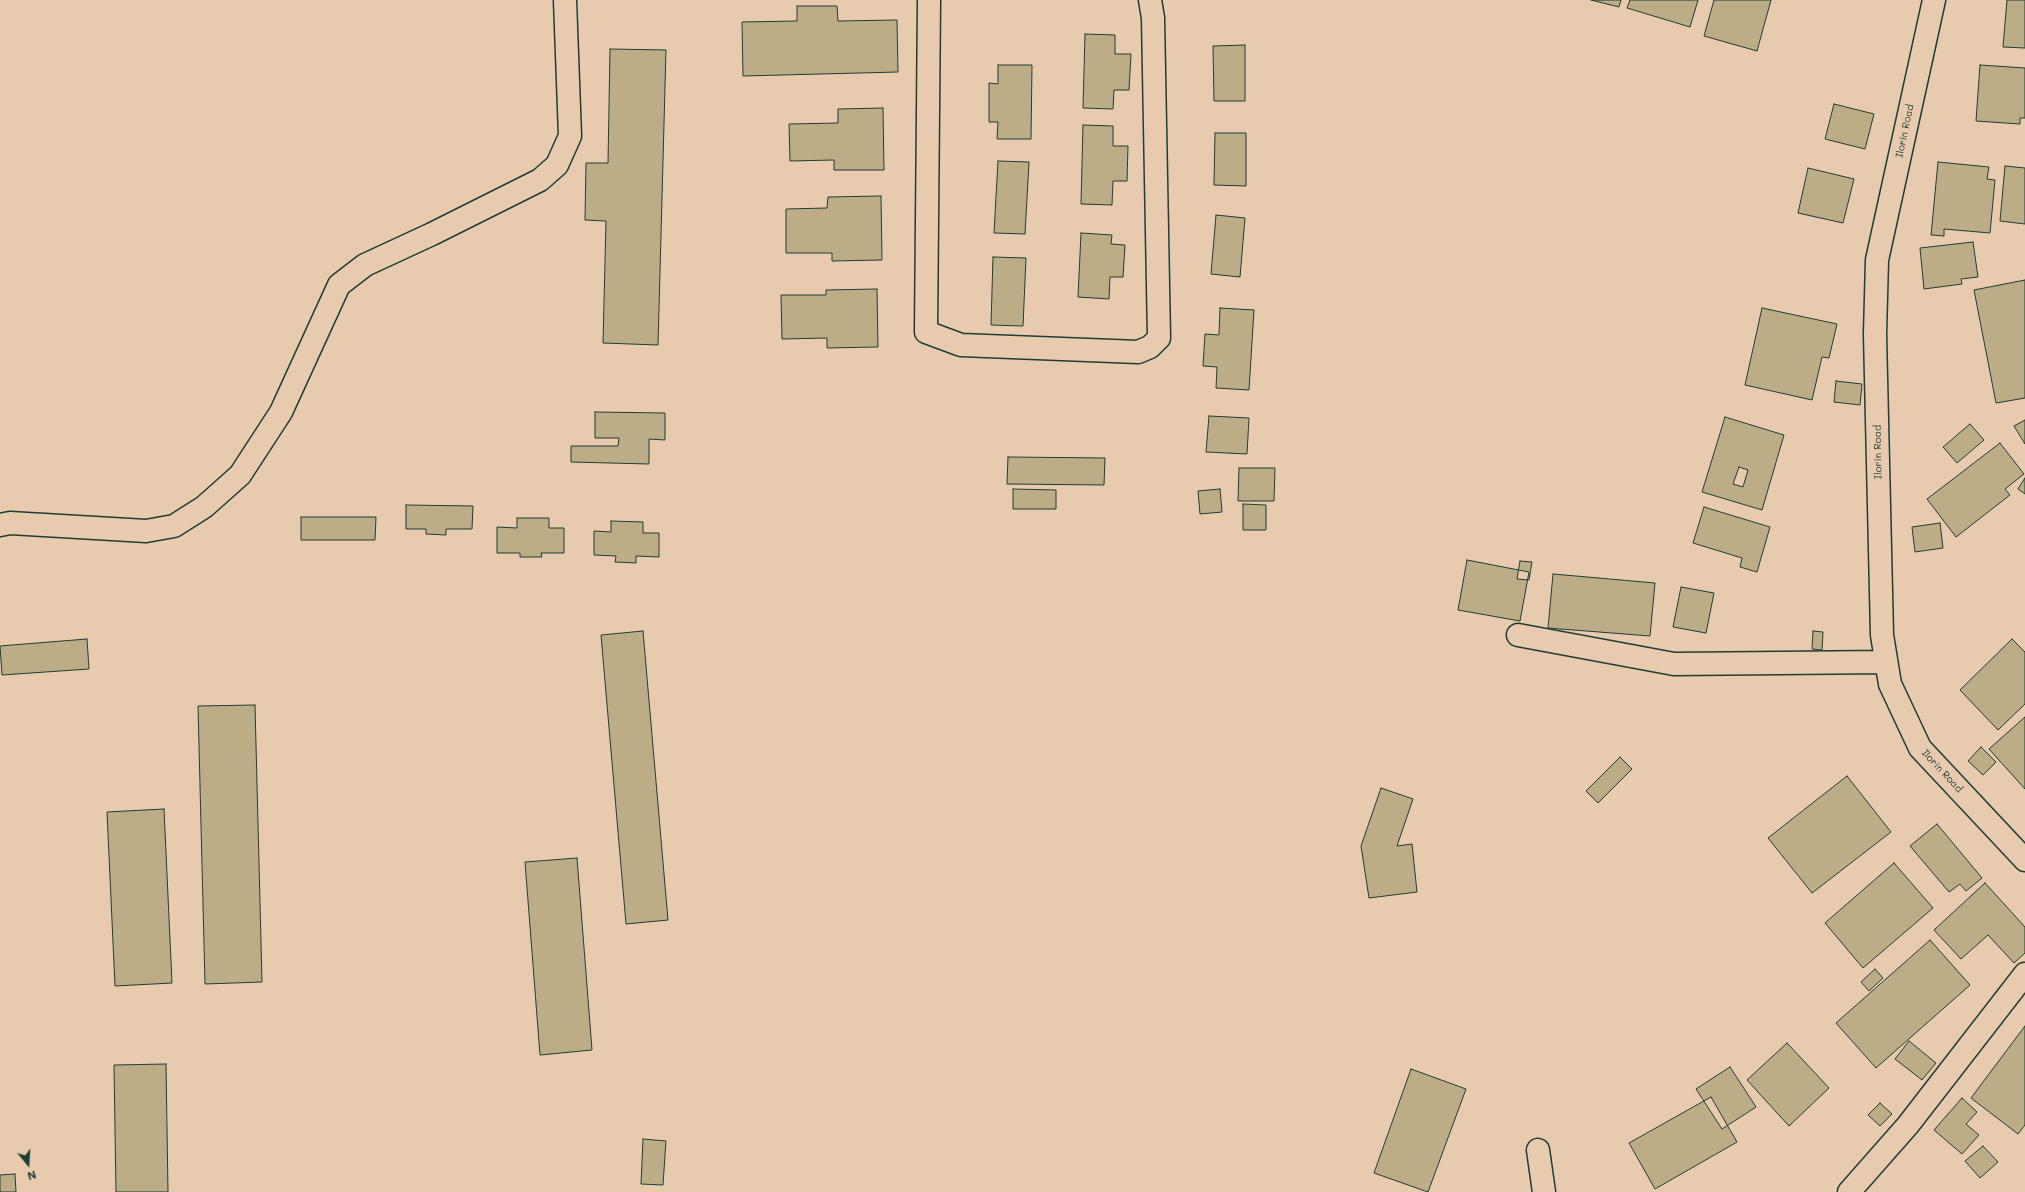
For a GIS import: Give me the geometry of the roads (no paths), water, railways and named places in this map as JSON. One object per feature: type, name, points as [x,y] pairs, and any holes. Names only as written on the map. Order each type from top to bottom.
[{"type":"street","points":[[0,525],[10,522],[146,531],[174,526],[204,507],[240,475],[281,412],[339,285],[365,265],[432,234],[540,180],[557,165],[570,136],[566,0]]},
{"type":"street","points":[[929,0],[926,332],[961,345],[1138,352],[1150,346],[1159,338],[1153,18],[1150,0]]},
{"type":"street","name":"Ilorin Road","points":[[1934,0],[1877,260],[1875,342],[1882,635],[1890,684],[1920,748],[2025,860]]},
{"type":"street","points":[[1518,635],[1674,664],[1886,662]]},
{"type":"street","points":[[1849,1192],[1908,1125],[2025,974]]},
{"type":"street","points":[[1538,1150],[1544,1192]]}]
